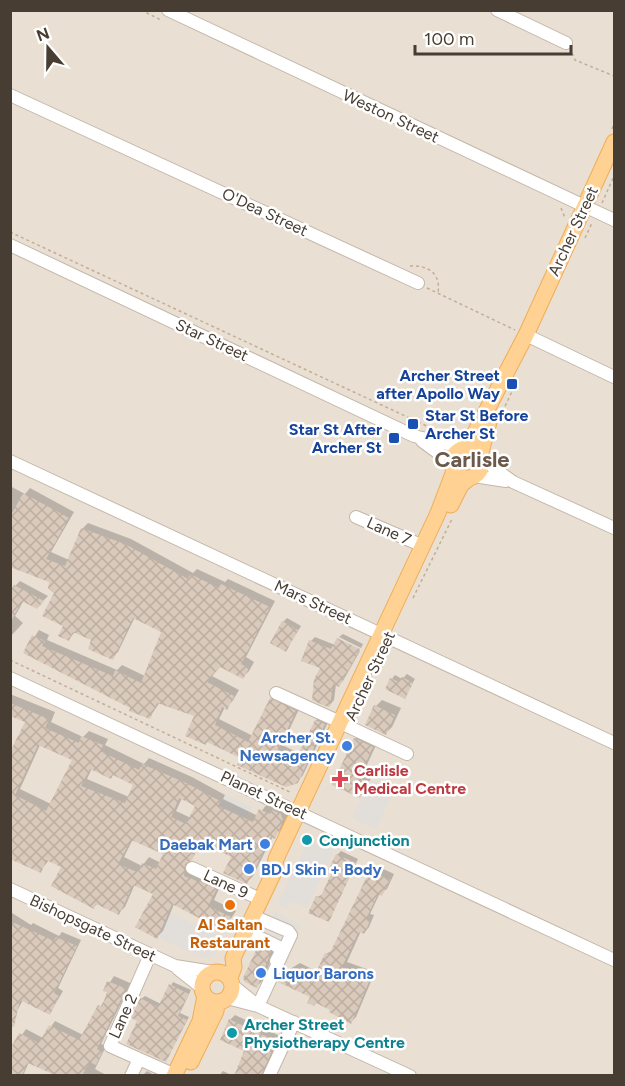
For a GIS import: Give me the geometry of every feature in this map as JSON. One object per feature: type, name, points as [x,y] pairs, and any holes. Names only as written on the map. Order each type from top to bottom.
[{"type":"main road","name":"Archer Street","points":[[588,208],[615,142]]},
{"type":"main road","name":"Archer Street","points":[[473,453],[525,335],[588,208],[615,160]]},
{"type":"main road","name":"Archer Street","points":[[473,453],[501,405],[525,335]]},
{"type":"main road","points":[[473,453],[481,469],[472,477],[461,477],[453,467],[455,454],[473,453]]},
{"type":"main road","name":"Archer Street","points":[[385,635],[448,490],[453,467]]},
{"type":"main road","name":"Archer Street","points":[[218,986],[273,874],[284,863],[302,813],[385,635],[461,484],[472,477]]},
{"type":"main road","points":[[178,1075],[200,1021],[218,986]]},
{"type":"street","points":[[497,10],[567,43]]},
{"type":"street","name":"Weston Street","points":[[165,16],[615,220]]},
{"type":"street","name":"O'Dea Street","points":[[10,95],[418,284]]},
{"type":"street","name":"Star Street","points":[[10,245],[414,436],[473,453],[513,482],[615,528]]},
{"type":"street","points":[[525,335],[615,376]]},
{"type":"street","name":"Star Street","points":[[414,436],[453,467]]},
{"type":"street","name":"Mars Street","points":[[10,461],[615,744]]},
{"type":"street","name":"Star Street","points":[[472,477],[513,482]]},
{"type":"street","name":"Lane 7","points":[[356,517],[423,546]]},
{"type":"street","name":"Planet Street","points":[[10,678],[615,960]]},
{"type":"street","points":[[276,693],[407,754]]},
{"type":"street","name":"Lane 9","points":[[192,868],[260,899]]},
{"type":"street","name":"Bishopsgate Street","points":[[10,889],[410,1076]]},
{"type":"street","points":[[253,916],[291,935],[258,1006]]},
{"type":"street","points":[[246,931],[276,945],[280,950],[264,993]]},
{"type":"street","name":"Lane 2","points":[[150,955],[110,1046],[178,1075]]},
{"type":"street","name":"Bishopsgate Street","points":[[175,966],[218,986]]},
{"type":"street","points":[[269,1076],[294,1022]]},
{"type":"street","points":[[131,1076],[139,1059]]},
{"type":"path","points":[[141,10],[165,16]]},
{"type":"path","points":[[567,43],[575,60],[615,76]]},
{"type":"path","points":[[562,208],[566,221]]},
{"type":"path","points":[[10,232],[433,429]]},
{"type":"path","points":[[418,284],[525,335]]},
{"type":"path","points":[[411,602],[453,517]]},
{"type":"path","points":[[10,660],[294,794]]},
{"type":"shaded area","points":[[11,11],[614,11],[614,1075],[11,1075]]},
{"type":"shaded area","points":[[371,780],[394,790],[376,829],[352,818]]},
{"type":"shaded area","points":[[225,794],[252,807],[246,818],[219,805]]},
{"type":"shaded area","points":[[311,841],[334,851],[307,908],[292,901],[287,909],[278,904],[307,843]]},
{"type":"shaded area","points":[[275,912],[301,924],[290,947],[264,935]]},
{"type":"shaded area","points":[[170,913],[222,937],[214,954],[204,958],[159,938]]},
{"type":"building","points":[[23,493],[69,518],[46,559],[65,566],[81,528],[125,544],[188,579],[190,574],[219,588],[221,584],[270,607],[241,664],[249,668],[243,679],[220,667],[207,682],[234,696],[227,710],[222,707],[215,725],[248,742],[270,698],[296,711],[277,751],[293,758],[296,754],[298,755],[315,720],[325,724],[298,783],[286,787],[237,765],[240,758],[207,742],[206,745],[185,736],[194,716],[157,703],[150,719],[129,711],[130,708],[23,653],[32,635],[45,641],[42,646],[113,676],[115,670],[141,683],[161,632],[133,618],[113,660],[88,649],[91,640],[73,632],[69,641],[58,636],[63,626],[42,616],[54,593],[48,588],[49,582],[10,567],[10,517]]},
{"type":"building","points":[[14,585],[44,601],[37,609],[22,601],[10,623],[10,592]]},
{"type":"building","points":[[282,621],[298,630],[286,652],[270,643]]},
{"type":"building","points":[[337,638],[360,649],[339,687],[333,684],[330,707],[312,700],[314,679],[320,668],[301,661],[309,640],[331,649]]},
{"type":"building","points":[[402,677],[413,683],[405,699],[385,689],[390,678],[399,682]]},
{"type":"building","points":[[10,703],[49,719],[45,728],[79,743],[81,736],[103,745],[100,751],[139,770],[142,764],[186,783],[220,801],[218,806],[253,822],[259,809],[270,814],[272,810],[281,814],[283,821],[275,839],[271,837],[247,884],[223,873],[231,857],[201,842],[192,860],[185,864],[184,876],[217,888],[208,906],[231,917],[224,931],[172,904],[157,939],[135,927],[153,894],[133,885],[119,915],[96,904],[94,909],[51,886],[61,867],[46,860],[41,873],[10,859],[10,752],[25,722],[10,716]],"holes":[[[38,745],[72,760],[46,811],[15,795]],[[90,769],[111,779],[113,775],[133,785],[125,803],[81,786]],[[179,798],[195,806],[186,824],[171,817]],[[131,840],[163,854],[156,869],[142,863],[137,872],[118,864]]]},
{"type":"building","points":[[374,705],[395,715],[386,735],[365,725]]},
{"type":"building","points":[[354,738],[373,747],[359,778],[368,782],[360,798],[332,785]]},
{"type":"building","points":[[336,854],[356,863],[329,922],[308,913],[316,896],[320,898],[332,872],[328,870]]},
{"type":"building","points":[[370,870],[390,880],[382,896],[378,894],[366,919],[370,921],[364,934],[360,932],[357,935],[342,967],[371,977],[351,1024],[316,1003],[314,1006],[307,1003],[310,997],[278,982],[283,971],[290,974],[293,968],[314,977],[325,953],[329,955]]},
{"type":"building","points":[[10,921],[54,941],[56,937],[77,946],[54,993],[59,996],[50,1015],[20,1000],[14,1027],[10,1026]]},
{"type":"building","points":[[258,946],[271,952],[257,988],[245,982],[243,978]]},
{"type":"building","points":[[107,981],[125,988],[125,991],[97,1049],[102,1052],[96,1065],[89,1062],[82,1076],[57,1076],[28,1063],[22,1076],[10,1076],[10,1049],[19,1033],[39,1043],[49,1025],[79,1040],[98,1005],[102,1007],[107,992],[103,991]]},
{"type":"building","points":[[169,984],[189,994],[178,1016],[187,1020],[166,1062],[126,1044],[137,1021],[131,1018],[140,998],[158,1007]]},
{"type":"building","points":[[229,1019],[276,1041],[261,1076],[234,1076],[244,1051],[220,1040]]},
{"type":"place","name":"Archer Street after Apollo Way","points":[[512,384]]},
{"type":"place","name":"Star St Before Archer St","points":[[413,424]]},
{"type":"place","name":"Star St After Archer St","points":[[394,438]]},
{"type":"place","name":"Archer St. Newsagency","points":[[347,746]]},
{"type":"place","name":"Carlisle Medical Centre","points":[[340,779]]},
{"type":"place","name":"Conjunction","points":[[307,840]]},
{"type":"place","name":"Daebak Mart","points":[[265,844]]},
{"type":"place","name":"BDJ Skin + Body","points":[[249,869]]},
{"type":"place","name":"Al Saltan Restaurant","points":[[230,905]]},
{"type":"place","name":"Liquor Barons","points":[[261,973]]},
{"type":"place","name":"Archer Street Physiotherapy Centre","points":[[232,1033]]},
{"type":"district","name":"Carlisle","points":[[472,459]]}]
